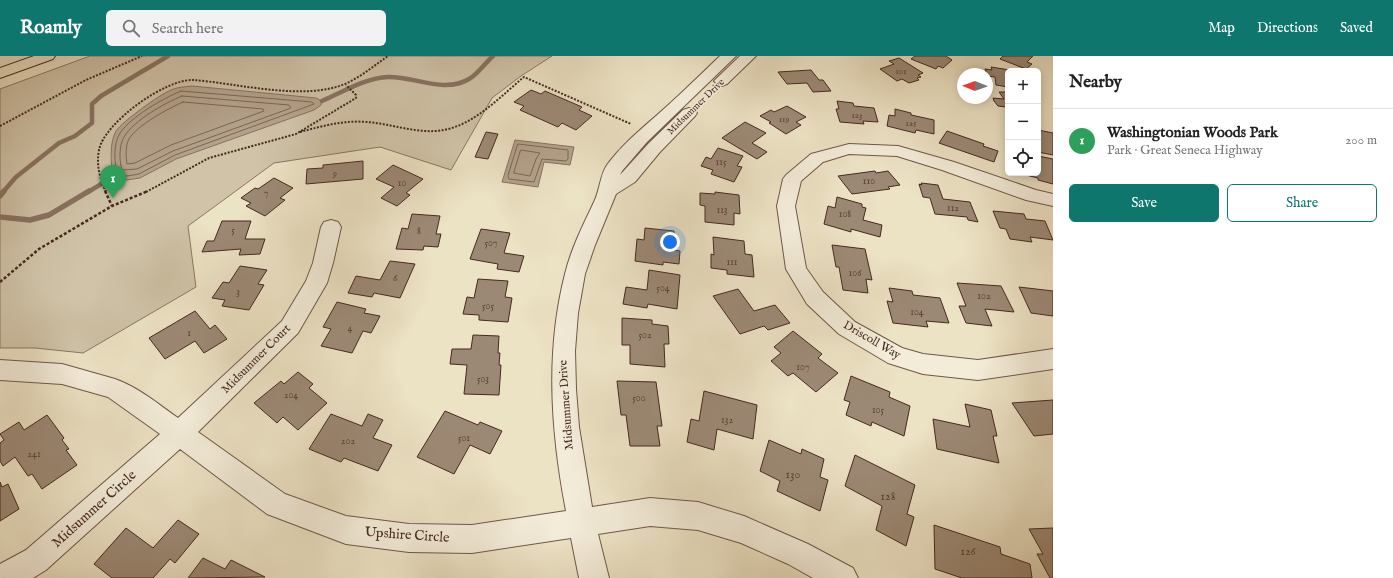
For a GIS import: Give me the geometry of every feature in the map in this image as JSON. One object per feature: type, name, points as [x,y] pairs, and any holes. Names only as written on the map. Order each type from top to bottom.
[{"type":"main road","points":[[0,73],[48,56]]},
{"type":"street","name":"Midsummer Drive","points":[[594,578],[569,453],[562,384],[563,357],[569,304],[576,273],[586,241],[610,190],[612,171],[648,132],[729,56]]},
{"type":"street","name":"Midsummer Drive","points":[[610,190],[629,178],[654,148],[749,56]]},
{"type":"street","name":"Driscoll Way","points":[[1053,200],[1033,196],[948,166],[898,151],[849,149],[816,158],[792,179],[786,206],[796,269],[815,298],[847,328],[896,356],[923,364],[978,370],[1053,359]]},
{"type":"street","name":"Midsummer Court","points":[[179,433],[290,327],[316,283],[323,263],[331,227]]},
{"type":"street","name":"Upshire Circle","points":[[0,370],[62,374],[115,389],[140,405],[277,504],[346,530],[408,538],[472,539],[650,512],[698,516],[744,530],[798,554],[843,578]]},
{"type":"street","name":"Midsummer Circle","points":[[4,578],[36,560],[179,433]]},
{"type":"path","points":[[0,126],[86,80],[142,56]]},
{"type":"path","points":[[112,206],[99,174],[99,149],[102,139],[109,128],[124,115],[175,82],[191,80],[300,90],[330,88],[346,85],[388,56]]},
{"type":"path","points":[[0,282],[40,249],[112,206],[156,188],[210,158],[334,123],[352,121],[418,130],[435,131],[450,129],[474,118],[524,77],[648,132]]},
{"type":"path","points":[[296,134],[356,98],[356,95],[346,85]]},
{"type":"shaded area","points":[[90,56],[552,56],[521,76],[492,98],[451,170],[380,147],[274,163],[188,226],[196,287],[83,353],[35,348],[0,348],[0,89]]},
{"type":"water","points":[[192,86],[316,98],[322,101],[321,105],[314,110],[176,159],[140,178],[127,180],[113,177],[111,148],[116,131],[133,115],[165,93],[176,88]]},
{"type":"water","points":[[515,140],[574,147],[570,165],[544,162],[538,187],[502,182]]},
{"type":"building","points":[[915,56],[946,56],[952,60],[943,68],[938,66],[936,69],[911,59]]},
{"type":"building","points":[[1003,56],[1033,56],[1027,62],[1032,64],[1027,68],[1000,59]]},
{"type":"building","points":[[899,58],[923,73],[918,75],[921,77],[917,78],[919,80],[909,83],[902,79],[897,81],[880,69],[894,64],[889,61]]},
{"type":"building","points":[[991,67],[1005,69],[1005,86],[996,85],[995,77],[993,77],[993,68]]},
{"type":"building","points":[[811,70],[819,80],[823,80],[831,91],[813,92],[807,83],[787,84],[778,72]]},
{"type":"building","points":[[531,90],[541,94],[545,91],[582,107],[579,110],[592,116],[576,130],[562,123],[558,127],[520,110],[524,106],[514,102]]},
{"type":"building","points":[[999,92],[1005,92],[1005,107],[998,106],[993,98],[1004,99]]},
{"type":"building","points":[[837,101],[853,103],[854,106],[874,108],[878,122],[863,121],[864,124],[840,122],[836,109],[839,109]]},
{"type":"building","points":[[787,106],[806,117],[796,122],[801,125],[786,134],[769,123],[771,122],[760,116],[771,110],[774,112]]},
{"type":"building","points":[[895,109],[911,113],[911,115],[934,120],[934,134],[916,130],[915,133],[887,126],[889,115],[895,116]]},
{"type":"building","points":[[745,122],[766,133],[752,143],[767,152],[757,159],[722,138]]},
{"type":"building","points":[[947,131],[984,144],[983,146],[998,151],[994,162],[939,143]]},
{"type":"building","points":[[1041,131],[1053,133],[1053,155],[1041,153]]},
{"type":"building","points":[[486,132],[498,134],[488,159],[475,157]]},
{"type":"building","points":[[718,148],[743,156],[737,166],[742,167],[734,182],[711,174],[713,170],[701,166],[706,157],[711,159]]},
{"type":"building","points":[[1041,157],[1053,159],[1053,184],[1038,180],[1038,178],[1030,176],[1041,176]]},
{"type":"building","points":[[363,161],[363,179],[306,184],[307,169],[323,168],[323,165]]},
{"type":"building","points":[[393,165],[423,179],[406,193],[410,195],[397,206],[381,198],[394,187],[376,179]]},
{"type":"building","points":[[875,171],[876,173],[888,171],[900,185],[888,187],[890,189],[852,194],[838,176]]},
{"type":"building","points":[[274,178],[293,188],[280,198],[285,200],[265,216],[246,206],[251,203],[241,198],[255,188],[258,189]]},
{"type":"building","points":[[921,183],[938,185],[943,199],[970,202],[978,222],[968,220],[967,217],[935,214],[930,198],[923,197],[919,184],[922,185]]},
{"type":"building","points":[[715,192],[739,195],[740,214],[734,213],[734,225],[705,222],[705,206],[700,205],[700,193],[715,194]]},
{"type":"building","points":[[837,197],[862,204],[862,207],[866,208],[863,220],[882,225],[880,237],[851,229],[851,232],[824,224],[828,206],[835,208]]},
{"type":"building","points":[[993,211],[1024,214],[1026,219],[1045,221],[1053,240],[1030,237],[1032,242],[1010,239],[1006,229],[1000,228]]},
{"type":"building","points":[[412,214],[440,216],[436,234],[441,234],[438,247],[424,246],[423,250],[396,249],[402,228],[408,229]]},
{"type":"building","points":[[222,221],[251,221],[245,239],[265,239],[260,254],[239,255],[241,249],[202,252],[207,241],[214,241]]},
{"type":"building","points":[[645,228],[674,231],[674,250],[680,251],[679,264],[663,262],[663,265],[635,261],[637,239],[644,240]]},
{"type":"building","points":[[481,229],[510,233],[504,253],[524,256],[519,272],[497,269],[498,264],[470,259]]},
{"type":"building","points":[[713,237],[744,241],[745,254],[752,255],[754,277],[727,274],[727,270],[711,268],[711,254],[714,255]]},
{"type":"building","points":[[832,245],[865,249],[872,280],[866,279],[868,293],[843,290],[839,267],[836,267]]},
{"type":"building","points":[[390,261],[415,264],[400,298],[374,293],[372,297],[348,293],[356,276],[380,280]]},
{"type":"building","points":[[240,266],[267,270],[258,284],[264,285],[249,310],[222,306],[225,300],[212,298],[223,282],[229,283]]},
{"type":"building","points":[[649,270],[680,275],[677,309],[648,304],[647,308],[623,304],[626,287],[647,290]]},
{"type":"building","points":[[478,279],[508,281],[505,297],[512,298],[508,322],[479,320],[479,315],[463,314],[467,297],[474,298]]},
{"type":"building","points":[[957,283],[1001,286],[1014,312],[985,309],[992,326],[966,323],[959,306],[966,306]]},
{"type":"building","points":[[1019,287],[1053,291],[1053,316],[1031,313]]},
{"type":"building","points":[[889,288],[912,291],[913,295],[940,298],[949,323],[926,321],[928,327],[893,323],[887,301],[893,302]]},
{"type":"building","points":[[738,289],[754,311],[775,305],[790,323],[768,330],[764,326],[740,334],[713,296]]},
{"type":"building","points":[[337,302],[366,309],[364,313],[380,316],[371,333],[363,331],[352,353],[321,346],[331,329],[323,327]]},
{"type":"building","points":[[195,311],[210,329],[215,325],[227,339],[204,353],[195,341],[165,359],[149,338]]},
{"type":"building","points":[[622,318],[652,320],[652,324],[668,326],[669,344],[664,344],[665,367],[630,364],[630,345],[622,345]]},
{"type":"building","points":[[793,331],[822,354],[818,358],[838,373],[816,392],[793,373],[788,376],[771,361],[781,353],[774,347]]},
{"type":"building","points":[[473,335],[499,336],[498,353],[500,353],[499,365],[501,365],[499,395],[464,394],[467,365],[450,364],[452,349],[471,349]]},
{"type":"building","points":[[298,372],[313,384],[309,388],[327,403],[298,430],[283,417],[277,423],[254,403],[281,381],[284,384]]},
{"type":"building","points":[[851,376],[890,392],[889,397],[910,406],[904,436],[872,422],[871,426],[846,415],[850,402],[844,400]]},
{"type":"building","points":[[617,381],[656,382],[662,426],[657,426],[660,446],[630,446],[626,415],[621,415]]},
{"type":"building","points":[[704,391],[757,405],[753,439],[717,429],[714,450],[687,442],[691,419],[699,421]]},
{"type":"building","points":[[1053,400],[1053,434],[1034,436],[1012,403]]},
{"type":"building","points":[[965,404],[991,410],[997,436],[993,436],[999,463],[937,449],[933,419],[970,427]]},
{"type":"building","points":[[445,411],[478,425],[480,422],[502,431],[490,454],[470,445],[454,474],[417,457]]},
{"type":"building","points":[[331,414],[362,426],[368,414],[383,420],[373,438],[392,445],[378,471],[344,458],[341,462],[309,449]]},
{"type":"building","points":[[47,415],[64,438],[62,440],[69,449],[66,450],[77,465],[42,489],[32,474],[28,476],[15,457],[3,466],[0,461],[0,443],[4,440],[0,434],[19,422],[24,430]]},
{"type":"building","points":[[769,440],[801,454],[802,449],[824,459],[820,477],[828,480],[820,511],[777,491],[780,481],[760,471]]},
{"type":"building","points":[[855,455],[915,485],[907,514],[914,517],[906,546],[876,530],[882,506],[845,486]]},
{"type":"building","points":[[0,482],[2,487],[8,484],[19,509],[0,521]]},
{"type":"building","points":[[178,520],[199,534],[175,563],[170,559],[153,578],[112,578],[94,564],[126,528],[153,548]]},
{"type":"building","points":[[934,525],[1000,547],[1001,554],[1030,564],[1032,578],[962,578],[935,569]]},
{"type":"building","points":[[1053,528],[1053,578],[1050,578],[1037,554],[1043,554],[1029,529]]},
{"type":"building","points":[[203,558],[225,569],[231,560],[265,577],[188,578]]},
{"type":"waterway","points":[[3,192],[16,177],[59,143],[75,136],[92,123],[92,104],[101,96],[168,56]]},
{"type":"waterway","points":[[322,101],[354,86],[379,78],[398,77],[439,85],[459,83],[472,77],[493,56]]},
{"type":"waterway","points":[[88,192],[113,177]]},
{"type":"waterway","points":[[0,196],[4,191]]},
{"type":"waterway","points":[[0,217],[30,220],[49,215],[89,191]]},
{"type":"place","name":"Washingtonian Woods Park","points":[[113,198]]}]
